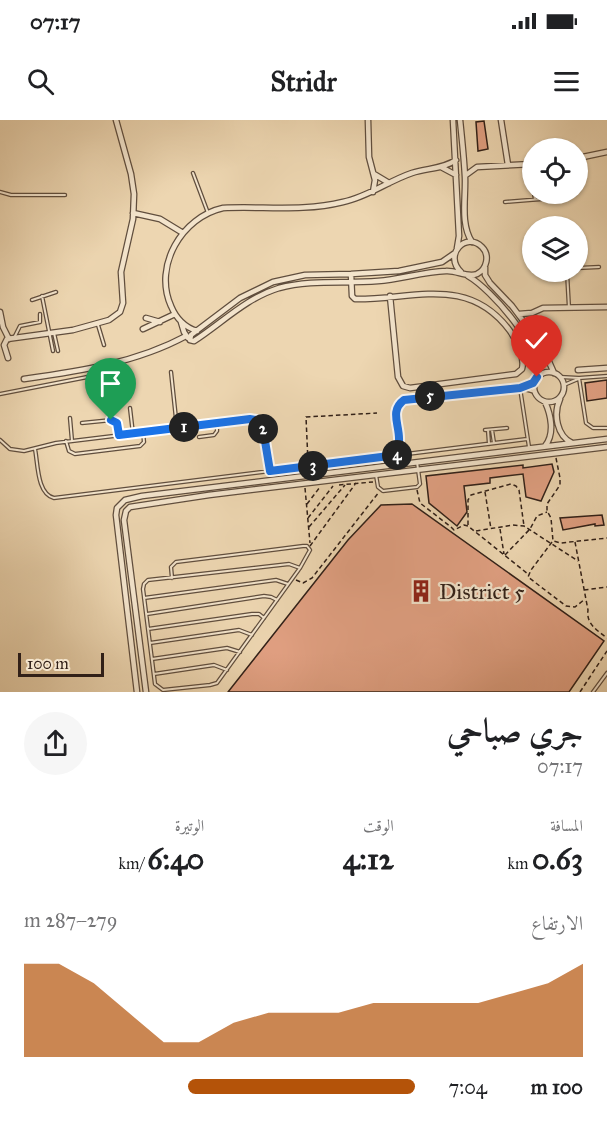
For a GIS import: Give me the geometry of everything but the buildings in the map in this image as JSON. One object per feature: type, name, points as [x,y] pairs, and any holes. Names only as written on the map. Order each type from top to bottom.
[{"type":"street","points":[[8,358],[4,341],[98,323],[114,318],[122,307],[121,268],[133,216],[134,194],[131,174],[116,120]]},
{"type":"street","points":[[368,120],[369,157],[375,184],[373,192]]},
{"type":"street","points":[[501,120],[505,166]]},
{"type":"street","points":[[472,242],[465,222],[465,175],[460,122],[453,122],[459,236],[454,263],[505,310],[529,343],[539,371],[535,392],[539,398],[545,402],[553,402],[560,398]]},
{"type":"street","points":[[588,156],[607,152]]},
{"type":"street","points":[[456,160],[441,168],[413,172],[373,192],[344,202],[309,208],[222,208],[208,213],[183,233],[171,254],[166,277],[168,297],[188,338],[194,341],[261,295],[298,284],[395,280],[442,271],[477,274],[485,267]]},
{"type":"street","points":[[464,161],[477,167],[522,165]]},
{"type":"street","points":[[465,175],[477,167]]},
{"type":"street","points":[[441,168],[456,175]]},
{"type":"street","points":[[374,174],[389,183]]},
{"type":"street","points":[[133,216],[160,219],[183,233]]},
{"type":"street","points":[[24,379],[114,363],[188,338],[240,298],[257,288],[284,279],[304,275],[385,273],[423,266],[442,262],[461,244],[472,242],[482,246],[485,251],[487,261],[485,275],[490,283],[519,314],[546,354],[554,373]]},
{"type":"street","points":[[351,274],[352,296],[355,299],[390,296],[426,293],[454,295],[477,303],[497,318],[512,334],[519,347],[523,364],[520,372],[406,388],[400,384],[398,377],[390,296]]},
{"type":"street","points":[[257,288],[261,295]]},
{"type":"street","points":[[490,312],[496,301]]},
{"type":"street","points":[[519,314],[532,314],[543,308],[607,307]]},
{"type":"street","points":[[497,318],[505,310]]},
{"type":"street","points":[[0,312],[3,327],[11,338]]},
{"type":"street","points":[[143,329],[175,314]]},
{"type":"street","points":[[527,327],[532,314]]},
{"type":"street","points":[[146,318],[160,322]]},
{"type":"street","points":[[181,322],[197,331]]},
{"type":"street","points":[[529,343],[536,339]]},
{"type":"street","points":[[535,359],[546,354]]},
{"type":"street","points":[[578,370],[607,368]]},
{"type":"street","points":[[537,379],[545,372],[561,377],[564,385],[563,394],[557,409],[560,432],[572,444]]},
{"type":"street","points":[[545,402],[551,434],[545,446]]},
{"type":"street","points":[[137,692],[116,515],[117,508],[124,500],[233,483],[607,440]]},
{"type":"street","points":[[146,692],[123,520],[130,507],[234,492],[304,486],[607,447]]},
{"type":"street","points":[[457,457],[459,465]]},
{"type":"street","points":[[352,461],[353,470]]},
{"type":"street","points":[[307,466],[307,475]]},
{"type":"street","points":[[233,483],[234,492]]},
{"type":"street","points":[[121,567],[130,566]]},
{"type":"lane","points":[[193,172],[208,213]]},
{"type":"lane","points":[[0,192],[10,195],[65,195]]},
{"type":"lane","points":[[505,202],[522,201]]},
{"type":"lane","points":[[588,268],[599,267]]},
{"type":"lane","points":[[568,282],[569,308]]},
{"type":"lane","points":[[32,300],[56,292]]},
{"type":"lane","points":[[42,296],[58,351]]},
{"type":"lane","points":[[11,338],[20,327],[40,322],[40,314]]},
{"type":"lane","points":[[98,323],[104,345]]},
{"type":"lane","points":[[52,333],[52,351]]},
{"type":"lane","points":[[171,372],[177,428]]},
{"type":"lane","points":[[0,394],[108,373]]},
{"type":"lane","points":[[561,377],[607,376]]},
{"type":"lane","points":[[564,385],[579,378]]},
{"type":"lane","points":[[579,378],[586,423],[593,428],[607,428]]},
{"type":"lane","points":[[520,388],[537,379]]},
{"type":"lane","points":[[520,388],[529,449]]},
{"type":"lane","points":[[397,455],[399,442],[396,411],[404,400],[520,388],[535,392]]},
{"type":"lane","points":[[130,408],[133,434]]},
{"type":"lane","points":[[70,418],[72,441]]},
{"type":"lane","points":[[0,440],[14,450],[35,449],[66,441],[250,419],[259,422],[263,429],[270,471]]},
{"type":"lane","points":[[82,423],[112,420],[117,423],[119,435]]},
{"type":"lane","points":[[199,437],[214,435],[217,431],[217,423]]},
{"type":"lane","points":[[489,430],[507,428]]},
{"type":"lane","points":[[489,430],[494,443]]},
{"type":"lane","points":[[489,430],[489,444]]},
{"type":"lane","points":[[66,441],[71,453],[86,453],[140,446],[144,442],[143,432]]},
{"type":"lane","points":[[35,449],[43,490],[47,496],[54,498],[527,439]]},
{"type":"lane","points":[[399,442],[405,454]]},
{"type":"lane","points":[[376,475],[381,490],[417,487],[420,484],[417,462]]},
{"type":"lane","points":[[172,578],[171,567],[176,562],[303,546],[310,549],[300,568],[219,681],[213,685],[163,690],[155,684],[143,586],[147,581],[289,564],[300,568]]},
{"type":"lane","points":[[144,598],[276,580],[288,584]]},
{"type":"lane","points":[[146,614],[264,596],[277,600]]},
{"type":"lane","points":[[148,629],[252,614],[258,614],[264,618]]},
{"type":"lane","points":[[150,643],[239,630],[252,635]]},
{"type":"lane","points":[[152,659],[227,648],[240,652]]},
{"type":"lane","points":[[154,674],[214,665],[226,670]]},
{"type":"lane","points":[[593,692],[607,673]]},
{"type":"path","points":[[307,466],[306,417],[377,414]]},
{"type":"path","points":[[528,574],[553,541],[547,504],[560,485],[555,454]]},
{"type":"path","points":[[310,549],[304,486],[320,487],[377,481]]},
{"type":"path","points":[[310,549],[356,483]]},
{"type":"path","points":[[308,528],[346,484]]},
{"type":"path","points":[[468,526],[468,500],[471,495],[511,484],[519,490],[524,526]]},
{"type":"path","points":[[308,519],[333,486]]},
{"type":"path","points":[[306,504],[320,487]]},
{"type":"path","points":[[417,487],[417,497],[420,503],[454,530],[464,525],[468,526],[566,606],[574,607],[585,599]]},
{"type":"path","points":[[292,578],[303,583],[312,578],[381,490]]},
{"type":"path","points":[[484,490],[491,530]]},
{"type":"path","points":[[504,555],[530,529],[537,516],[547,511]]},
{"type":"path","points":[[475,531],[513,525],[524,526],[578,561]]},
{"type":"path","points":[[500,528],[504,555]]},
{"type":"path","points":[[553,541],[556,543],[575,542],[607,538]]},
{"type":"path","points":[[575,542],[588,622],[607,638]]},
{"type":"path","points":[[584,590],[607,587]]},
{"type":"path","points":[[580,692],[607,651]]},
{"type":"place","name":"District 5","points":[[421,591]]},
{"type":"route","points":[[111,420],[117,423],[119,435],[253,419],[261,424],[263,429],[270,471],[397,455],[399,442],[395,416],[399,404],[404,400],[520,388],[533,383],[537,377]]}]
